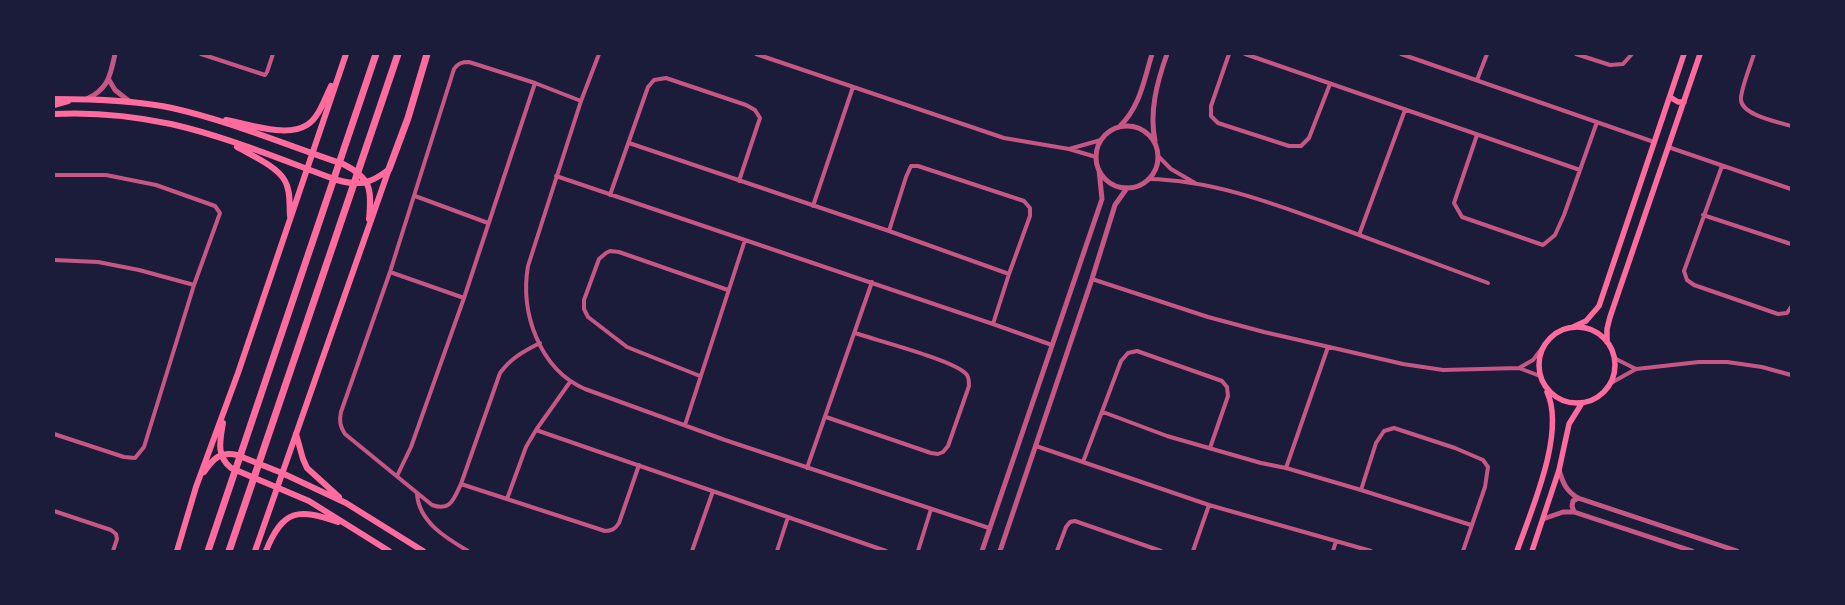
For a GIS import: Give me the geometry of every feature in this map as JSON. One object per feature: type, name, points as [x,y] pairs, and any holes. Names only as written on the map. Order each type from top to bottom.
[{"type":"highway","points":[[208,551],[376,54]]},
{"type":"highway","points":[[229,551],[398,54]]},
{"type":"highway","points":[[389,169],[408,118],[427,54]]},
{"type":"main road","points":[[177,551],[196,487],[310,169],[346,54]]},
{"type":"main road","points":[[1516,551],[1545,466],[1552,432],[1551,400],[1540,376],[1539,356],[1550,337],[1561,330],[1586,321],[1599,306],[1684,54]]},
{"type":"main road","points":[[1546,388],[1562,400],[1582,403],[1599,396],[1614,375],[1614,358],[1607,342],[1607,329],[1610,317],[1700,54]]},
{"type":"main road","points":[[54,99],[130,102],[169,108],[275,130],[297,129],[307,125],[316,116],[341,67]]},
{"type":"main road","points":[[1670,97],[1678,102],[1684,102]]},
{"type":"main road","points":[[54,105],[74,99]]},
{"type":"main road","points":[[54,114],[77,113],[170,124],[216,136],[350,183],[366,182],[389,169]]},
{"type":"main road","points":[[202,116],[348,167],[359,173],[370,190],[367,230]]},
{"type":"main road","points":[[216,136],[279,173],[285,181],[289,195],[290,221]]},
{"type":"main road","points":[[255,551],[389,169]]},
{"type":"main road","points":[[1573,327],[1586,328],[1598,334],[1607,342]]},
{"type":"main road","points":[[228,400],[221,433],[220,455],[222,460],[231,468],[309,501],[389,551]]},
{"type":"main road","points":[[1532,551],[1559,470],[1569,424],[1582,403]]},
{"type":"main road","points":[[296,433],[307,468],[346,503]]},
{"type":"main road","points":[[196,487],[211,462],[220,455],[231,454],[273,469],[346,503],[424,551]]},
{"type":"main road","points":[[266,551],[273,532],[282,522],[305,512],[347,525]]},
{"type":"street","points":[[86,99],[97,94],[109,80],[115,54]]},
{"type":"street","points":[[201,54],[265,75],[274,54]]},
{"type":"street","points":[[599,54],[556,176],[525,279],[530,323],[554,366],[570,382],[685,425],[807,468],[989,528]]},
{"type":"street","points":[[756,54],[1004,138],[1069,148],[1096,157]]},
{"type":"street","points":[[982,551],[1102,199],[1096,157],[1097,148],[1100,140],[1109,131],[1120,126],[1130,117],[1136,107],[1152,54]]},
{"type":"street","points":[[1099,170],[1110,183],[1127,188],[1139,185],[1148,179],[1156,169],[1158,156],[1152,126],[1152,112],[1167,54]]},
{"type":"street","points":[[1230,54],[1211,106],[1211,116],[1218,123],[1288,146],[1301,146],[1308,138],[1330,84]]},
{"type":"street","points":[[1245,54],[1580,170]]},
{"type":"street","points":[[1401,54],[1654,142]]},
{"type":"street","points":[[1477,80],[1488,54]]},
{"type":"street","points":[[1576,54],[1610,65],[1623,64],[1632,54]]},
{"type":"street","points":[[1754,54],[1740,98],[1742,106],[1752,114],[1791,126]]},
{"type":"street","points":[[540,343],[508,362],[500,373],[460,484],[448,506],[438,508],[432,505],[345,434],[341,428],[339,421],[341,412],[390,272],[456,65],[462,62],[469,62],[535,83],[581,101]]},
{"type":"street","points":[[610,195],[648,87],[654,80],[666,78],[746,105],[755,110],[760,118],[739,181]]},
{"type":"street","points":[[109,80],[115,90],[130,102]]},
{"type":"street","points":[[397,476],[414,441],[464,298],[535,83]]},
{"type":"street","points":[[813,206],[853,88]]},
{"type":"street","points":[[1359,235],[1405,110]]},
{"type":"street","points":[[1477,135],[1454,203],[1457,210],[1462,216],[1543,245],[1555,235],[1564,215],[1597,122]]},
{"type":"street","points":[[1120,126],[1131,126],[1142,130],[1151,137],[1156,146]]},
{"type":"street","points":[[1069,148],[1100,140]]},
{"type":"street","points":[[629,143],[889,231],[1008,274]]},
{"type":"street","points":[[1668,146],[1791,189]]},
{"type":"street","points":[[1158,156],[1171,170],[1197,184]]},
{"type":"street","points":[[889,231],[911,166],[918,166],[1024,201],[1030,208],[1030,216],[1008,274],[994,324]]},
{"type":"street","points":[[1722,166],[1684,271],[1687,280],[1694,285],[1778,314],[1787,313],[1791,307]]},
{"type":"street","points":[[54,175],[106,175],[156,185],[215,206],[220,213],[194,285],[144,447],[135,458],[124,457],[54,434]]},
{"type":"street","points":[[556,176],[872,282],[1052,345]]},
{"type":"street","points":[[1148,179],[1165,179],[1240,193],[1281,206],[1488,282]]},
{"type":"street","points":[[1000,551],[1092,279],[1115,205],[1127,188]]},
{"type":"street","points":[[414,196],[488,223]]},
{"type":"street","points":[[1703,215],[1791,244]]},
{"type":"street","points":[[685,425],[745,240]]},
{"type":"street","points":[[700,376],[627,347],[588,317],[584,309],[584,300],[599,259],[606,252],[610,251],[619,252],[728,290]]},
{"type":"street","points":[[54,260],[98,262],[139,270],[194,285]]},
{"type":"street","points":[[390,272],[464,298]]},
{"type":"street","points":[[1092,279],[1208,317],[1403,364],[1443,370],[1519,368],[1540,376]]},
{"type":"street","points":[[807,468],[872,282]]},
{"type":"street","points":[[826,417],[938,454],[944,452],[948,446],[969,386],[967,374],[951,364],[855,333]]},
{"type":"street","points":[[1286,468],[1328,347]]},
{"type":"street","points":[[1519,368],[1533,360],[1543,347]]},
{"type":"street","points":[[1083,462],[1121,360],[1128,353],[1137,351],[1222,381],[1227,387],[1228,396],[1210,448]]},
{"type":"street","points":[[1614,358],[1636,369]]},
{"type":"street","points":[[1610,383],[1636,369],[1687,363],[1727,362],[1762,367],[1791,375]]},
{"type":"street","points":[[507,499],[526,447],[570,382]]},
{"type":"street","points":[[1103,412],[1167,436],[1260,464],[1286,468],[1471,525]]},
{"type":"street","points":[[1360,490],[1376,443],[1384,431],[1394,428],[1455,448],[1483,460],[1488,467],[1485,487],[1463,551]]},
{"type":"street","points":[[536,430],[886,551]]},
{"type":"street","points":[[1036,446],[1209,505],[1371,551]]},
{"type":"street","points":[[460,484],[605,531],[611,531],[619,523],[639,465]]},
{"type":"street","points":[[1559,470],[1569,493],[1578,498],[1737,551]]},
{"type":"street","points":[[692,551],[714,491]]},
{"type":"street","points":[[417,494],[418,505],[433,528],[468,551]]},
{"type":"street","points":[[1574,512],[1573,501],[1578,498]]},
{"type":"street","points":[[1193,551],[1209,505]]},
{"type":"street","points":[[918,551],[931,509]]},
{"type":"street","points":[[54,510],[111,530],[116,534],[117,539],[113,551]]},
{"type":"street","points":[[1543,519],[1563,512],[1574,512],[1692,551]]},
{"type":"street","points":[[776,551],[788,517]]},
{"type":"street","points":[[1057,551],[1066,526],[1070,522],[1075,521],[1161,551]]},
{"type":"street","points":[[1333,551],[1336,541]]}]
